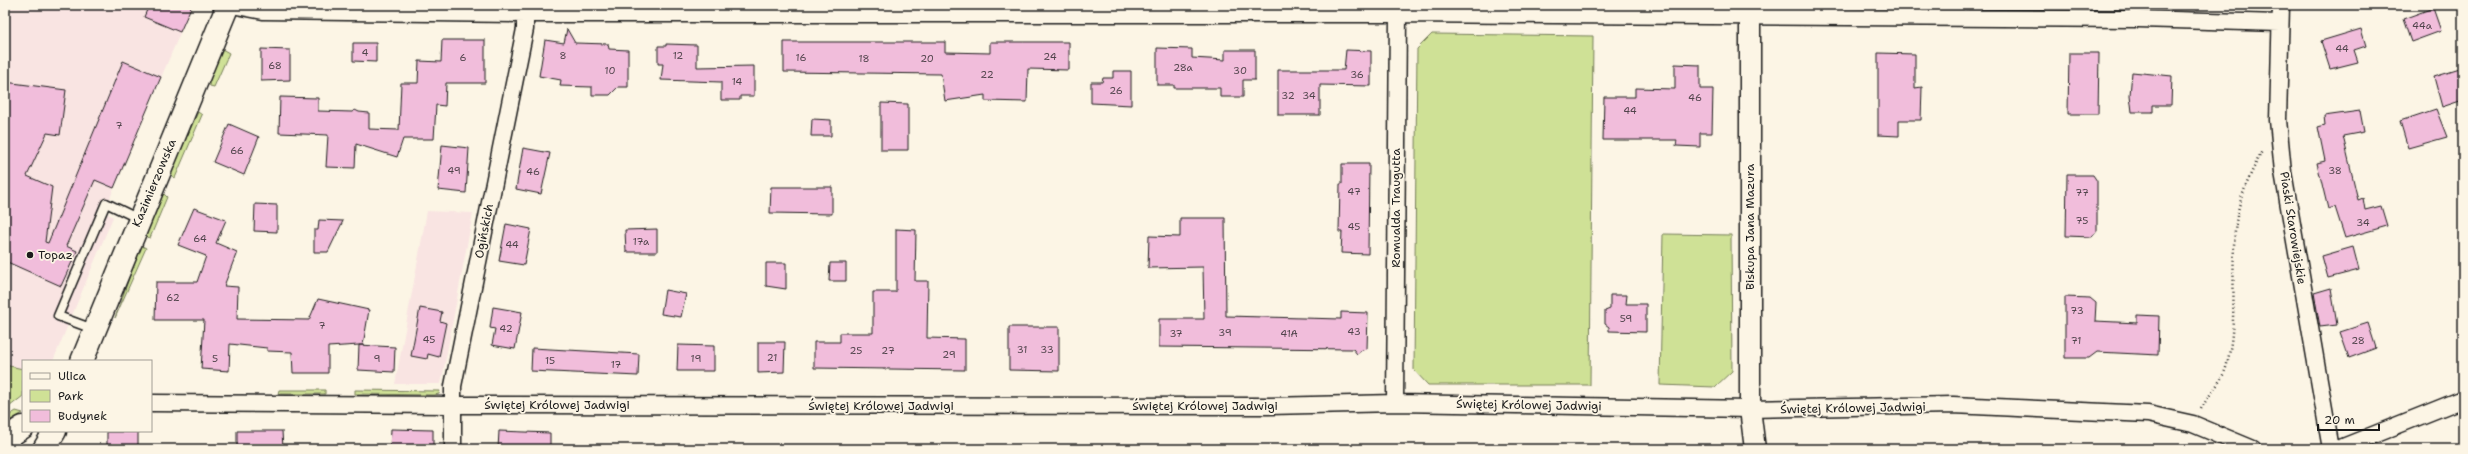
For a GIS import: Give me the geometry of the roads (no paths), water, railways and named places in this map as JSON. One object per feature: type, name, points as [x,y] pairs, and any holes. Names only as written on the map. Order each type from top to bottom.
[{"type":"main road","name":"Kazimierzowska","points":[[82,360],[93,329],[228,5]]},
{"type":"main road","points":[[5,439],[22,428]]},
{"type":"main road","points":[[44,449],[54,432]]},
{"type":"main road","points":[[5,446],[10,449]]},
{"type":"street","points":[[232,5],[263,11],[525,14],[1398,14],[1750,11],[2280,23]]},
{"type":"street","name":"Piaski Starowiejskie","points":[[2281,5],[2278,120],[2283,172],[2330,449]]},
{"type":"street","name":"Biskupa Jana Mazura","points":[[1750,11],[1750,409],[1755,449]]},
{"type":"street","name":"Ogińskich","points":[[453,449],[453,386],[525,29],[525,14]]},
{"type":"street","name":"Romualda Traugutta","points":[[1395,403],[1398,14]]},
{"type":"street","points":[[2338,449],[2463,399]]},
{"type":"street","name":"Świętej Królowej Jadwigi","points":[[152,403],[1269,406],[1395,403],[1750,409],[1952,405],[2148,414],[2193,424],[2253,449]]},
{"type":"lane","points":[[93,329],[58,316],[106,203],[139,219]]},
{"type":"place","name":"Topaz","points":[[30,255]]}]
